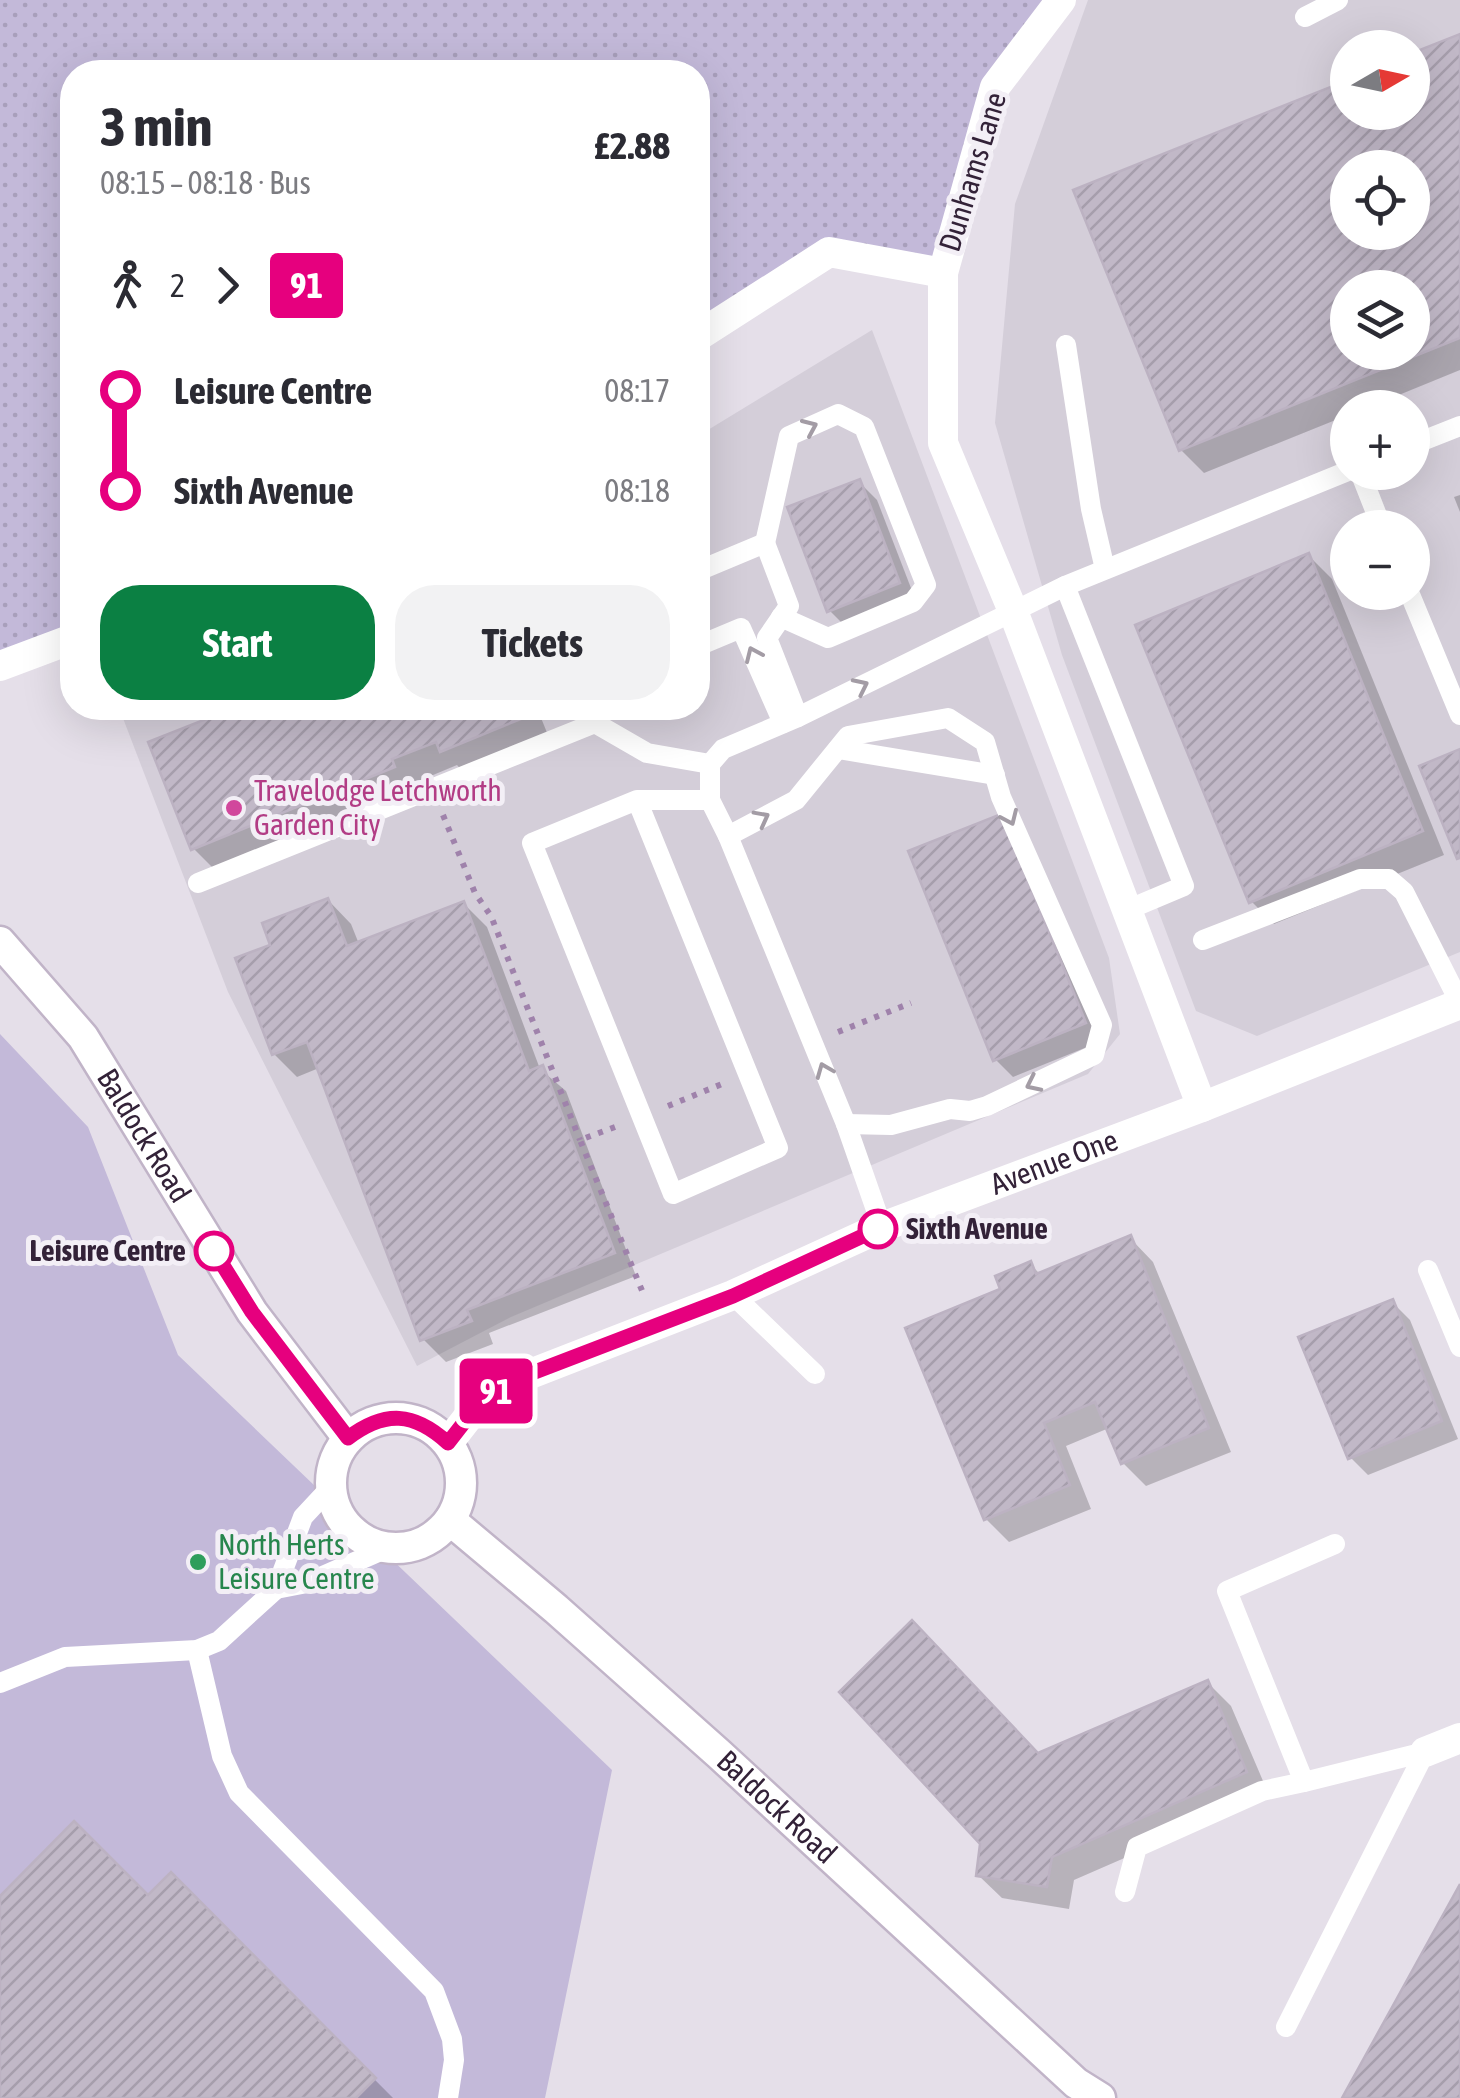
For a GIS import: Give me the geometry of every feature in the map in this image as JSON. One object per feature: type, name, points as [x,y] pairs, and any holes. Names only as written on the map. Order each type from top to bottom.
[{"type":"street","name":"Dunhams Lane","points":[[710,328],[829,252],[944,272],[995,87],[1061,0]]},
{"type":"street","points":[[944,272],[944,443],[1013,612],[1202,1107]]},
{"type":"street","points":[[0,666],[60,644]]},
{"type":"street","name":"Baldock Road","points":[[0,942],[82,1037],[252,1312],[348,1438]]},
{"type":"street","name":"Avenue One","points":[[448,1443],[476,1407],[506,1383],[733,1296],[882,1227],[1202,1107],[1460,1003]]},
{"type":"street","points":[[388,1418],[410,1419],[432,1428],[448,1443],[458,1462],[459,1502],[450,1520],[433,1537],[412,1547],[388,1548],[366,1542],[348,1528],[336,1510],[330,1488],[338,1453],[348,1438],[366,1424],[388,1418]]},
{"type":"street","name":"Baldock Road","points":[[450,1520],[719,1754],[1076,2083],[1100,2098]]},
{"type":"street","points":[[1425,1752],[1460,1738]]},
{"type":"lane","points":[[1304,17],[1338,0]]},
{"type":"lane","points":[[1066,346],[1091,508],[1105,569]]},
{"type":"lane","points":[[781,617],[828,638],[913,602],[926,585],[864,428],[838,414],[789,436],[764,543],[789,606],[781,617],[767,638],[791,720]]},
{"type":"lane","points":[[1430,438],[1460,426]]},
{"type":"lane","points":[[882,1227],[846,1124],[710,800],[710,764],[723,749],[791,720],[1064,586],[1330,478]]},
{"type":"lane","points":[[710,565],[764,543]]},
{"type":"lane","points":[[1064,586],[1184,886],[1127,910]]},
{"type":"lane","points":[[1416,610],[1460,715]]},
{"type":"lane","points":[[710,641],[741,628],[791,720]]},
{"type":"lane","points":[[728,836],[796,800],[848,736],[948,718],[984,742],[1001,797],[1102,1025],[1094,1056],[987,1106],[970,1111],[950,1109],[891,1125],[846,1124]]},
{"type":"lane","points":[[198,883],[431,788],[581,720]]},
{"type":"lane","points":[[599,720],[647,754],[710,764]]},
{"type":"lane","points":[[838,748],[994,774]]},
{"type":"lane","points":[[636,800],[778,1148],[674,1194],[532,844],[636,800],[710,800]]},
{"type":"lane","points":[[1204,940],[1360,879],[1389,879],[1404,892],[1460,1003]]},
{"type":"lane","points":[[1428,1270],[1460,1347]]},
{"type":"lane","points":[[733,1296],[815,1374]]},
{"type":"lane","points":[[0,1683],[65,1657],[197,1650],[219,1641],[276,1589],[303,1517],[330,1488]]},
{"type":"lane","points":[[1304,1782],[1227,1591],[1335,1544]]},
{"type":"lane","points":[[276,1589],[307,1583],[388,1548]]},
{"type":"lane","points":[[197,1650],[222,1756],[239,1793],[434,1991],[445,2015],[453,2050],[448,2098]]},
{"type":"lane","points":[[1125,1892],[1137,1847],[1262,1791],[1425,1752]]},
{"type":"lane","points":[[1286,2027],[1425,1752]]},
{"type":"path","points":[[431,788],[475,893],[491,916],[656,1325]]},
{"type":"path","points":[[812,1042],[911,1002]]},
{"type":"path","points":[[580,1140],[748,1074]]},
{"type":"shaded area","points":[[0,0],[1061,0],[995,87],[943,273],[829,252],[710,328],[710,60],[60,60],[60,644],[0,666]]},
{"type":"shaded area","points":[[1088,0],[1460,0],[1460,952],[1257,1036],[1196,1011],[1062,655],[995,423],[1015,204]]},
{"type":"shaded area","points":[[872,330],[1109,958],[1120,1034],[1088,1074],[511,1317],[417,1366],[228,992],[124,720],[710,720],[710,429]]},
{"type":"shaded area","name":"North Herts Leisure Centre","points":[[0,1034],[88,1127],[178,1355],[612,1770],[545,2098],[0,2098]]},
{"type":"building","points":[[1460,34],[1460,338],[1430,350],[1430,270],[1330,270],[1330,370],[1380,370],[1179,451],[1073,190],[1330,87],[1330,130],[1430,130],[1430,46]]},
{"type":"building","points":[[860,479],[900,583],[827,612],[787,507]]},
{"type":"building","points":[[1309,553],[1423,831],[1249,903],[1135,625]]},
{"type":"building","name":"Travelodge Letchworth Garden City","points":[[204,720],[518,720],[440,752],[436,742],[392,759],[395,767],[191,850],[148,742]]},
{"type":"building","points":[[1460,749],[1460,858],[1457,859],[1419,766]]},
{"type":"building","points":[[1001,814],[1086,1023],[993,1061],[908,851]]},
{"type":"building","points":[[328,898],[347,946],[464,901],[529,1071],[543,1065],[615,1253],[467,1310],[472,1321],[420,1341],[307,1042],[272,1055],[235,958],[270,945],[262,923]]},
{"type":"building","points":[[1131,1235],[1209,1428],[1121,1464],[1095,1402],[1044,1423],[1070,1485],[984,1520],[905,1328],[1000,1289],[995,1276],[1031,1261],[1036,1274]]},
{"type":"building","points":[[1393,1299],[1442,1421],[1348,1459],[1298,1337]]},
{"type":"building","points":[[912,1620],[1038,1753],[1208,1680],[1247,1772],[1052,1857],[1047,1887],[976,1876],[980,1844],[839,1692]]},
{"type":"building","points":[[74,1821],[148,1895],[171,1872],[376,2078],[356,2098],[0,2098],[0,1896]]},
{"type":"building","points":[[1460,1884],[1460,2098],[1342,2098]]},
{"type":"bus line","name":"91","points":[[214,1251],[252,1312],[348,1438],[366,1424],[388,1418],[410,1419],[432,1428],[448,1443],[476,1407],[506,1383],[733,1296],[878,1229]]},
{"type":"place","name":"Travelodge Letchworth Garden City","points":[[234,808]]},
{"type":"place","name":"Sixth Avenue","points":[[878,1229]]},
{"type":"place","name":"Leisure Centre","points":[[214,1251]]},
{"type":"place","name":"North Herts Leisure Centre","points":[[198,1562]]}]
